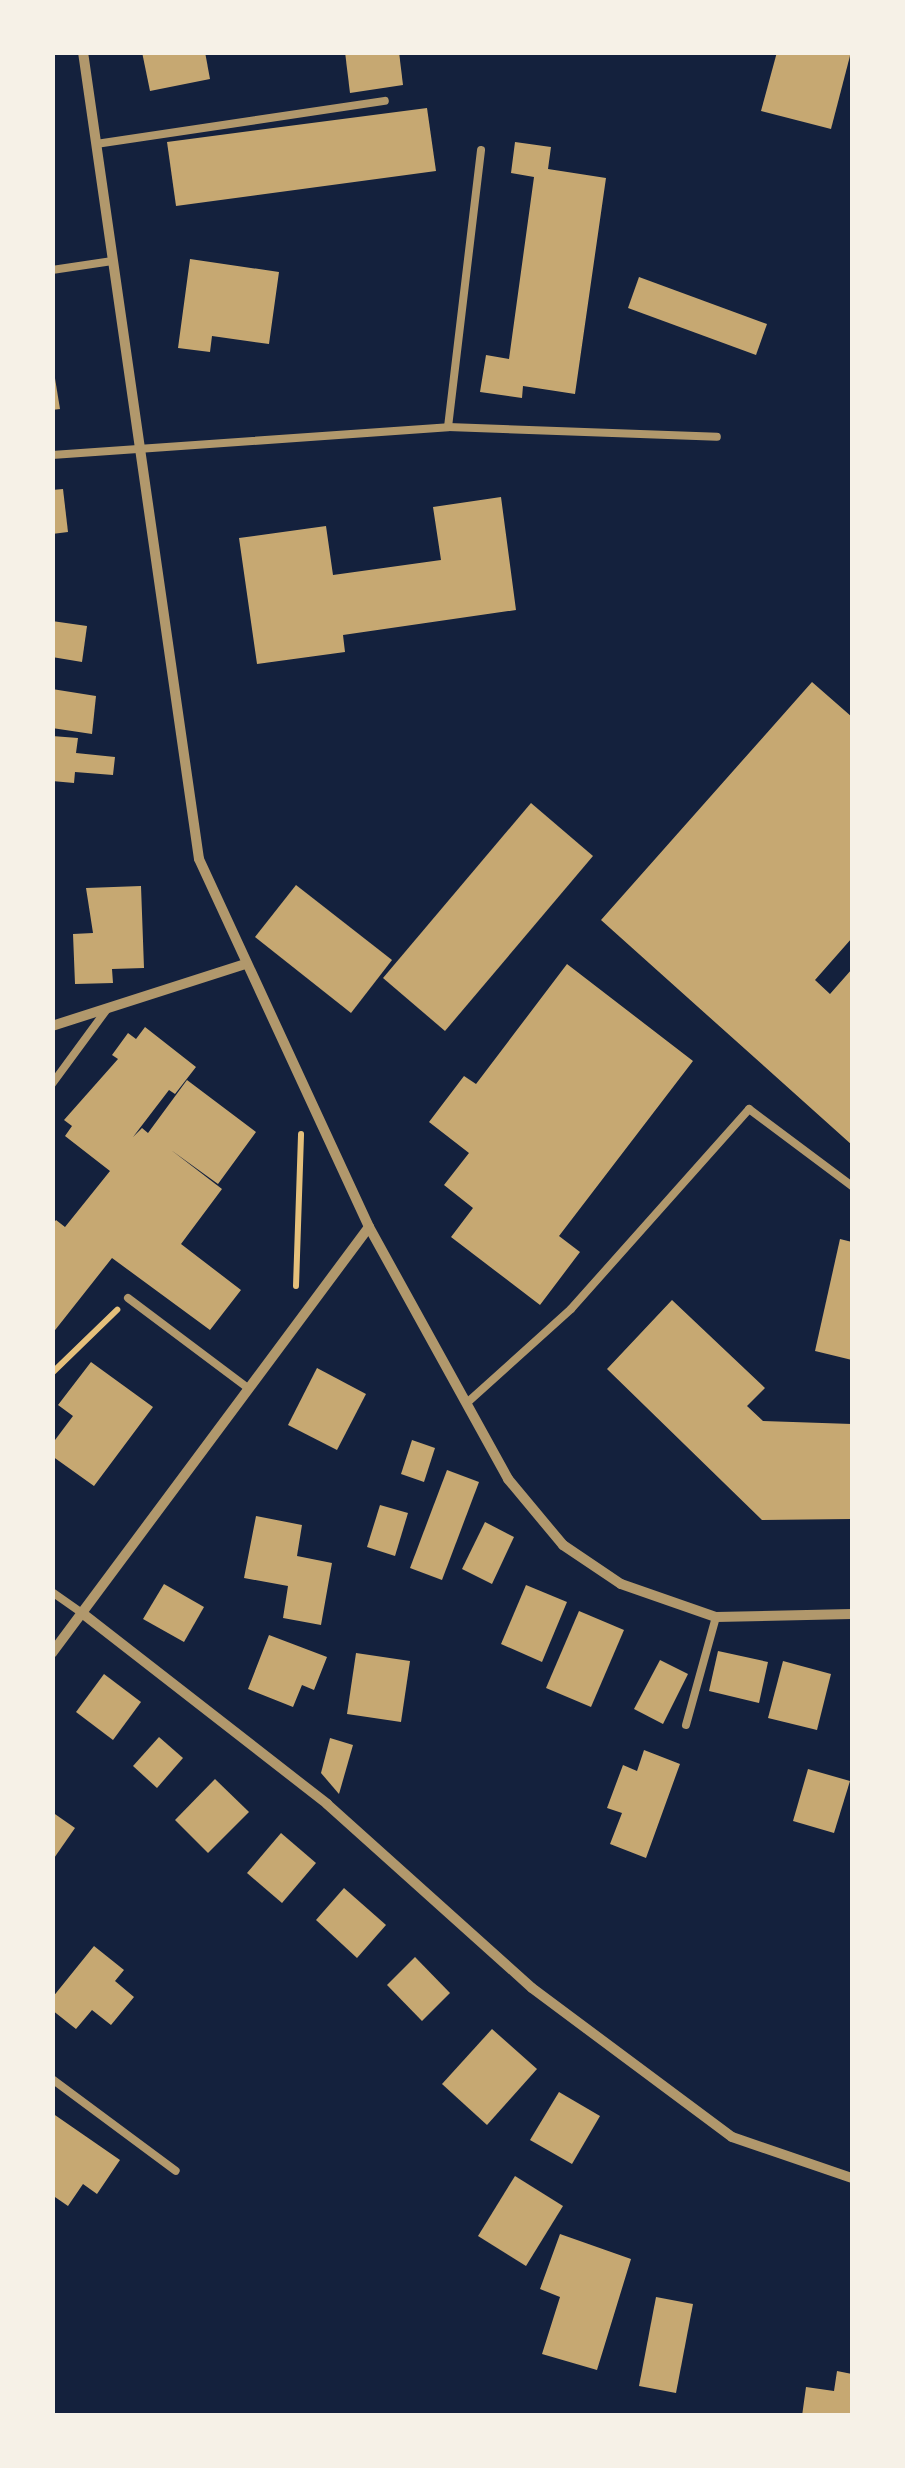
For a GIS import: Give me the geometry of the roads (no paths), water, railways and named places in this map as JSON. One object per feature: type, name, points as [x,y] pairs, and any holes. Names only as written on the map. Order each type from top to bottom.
[{"type":"street","points":[[83,52],[196,843],[246,964],[370,1227],[469,1401],[508,1479],[563,1545],[621,1584],[716,1617],[852,1614]]},
{"type":"street","points":[[52,1026],[246,964]]},
{"type":"street","points":[[52,1654],[370,1227]]},
{"type":"street","points":[[82,1612],[327,1804],[532,1988],[732,2137],[852,2178]]},
{"type":"lane","points":[[96,144],[386,102]]},
{"type":"lane","points":[[448,427],[481,150]]},
{"type":"lane","points":[[52,270],[112,261]]},
{"type":"lane","points":[[52,455],[448,427],[717,437]]},
{"type":"lane","points":[[52,1084],[108,1009]]},
{"type":"lane","points":[[469,1401],[571,1309],[749,1109],[852,1186]]},
{"type":"lane","points":[[128,1298],[250,1388]]},
{"type":"lane","points":[[52,1592],[82,1612]]},
{"type":"lane","points":[[686,1725],[716,1617]]},
{"type":"lane","points":[[52,2079],[176,2171]]}]
